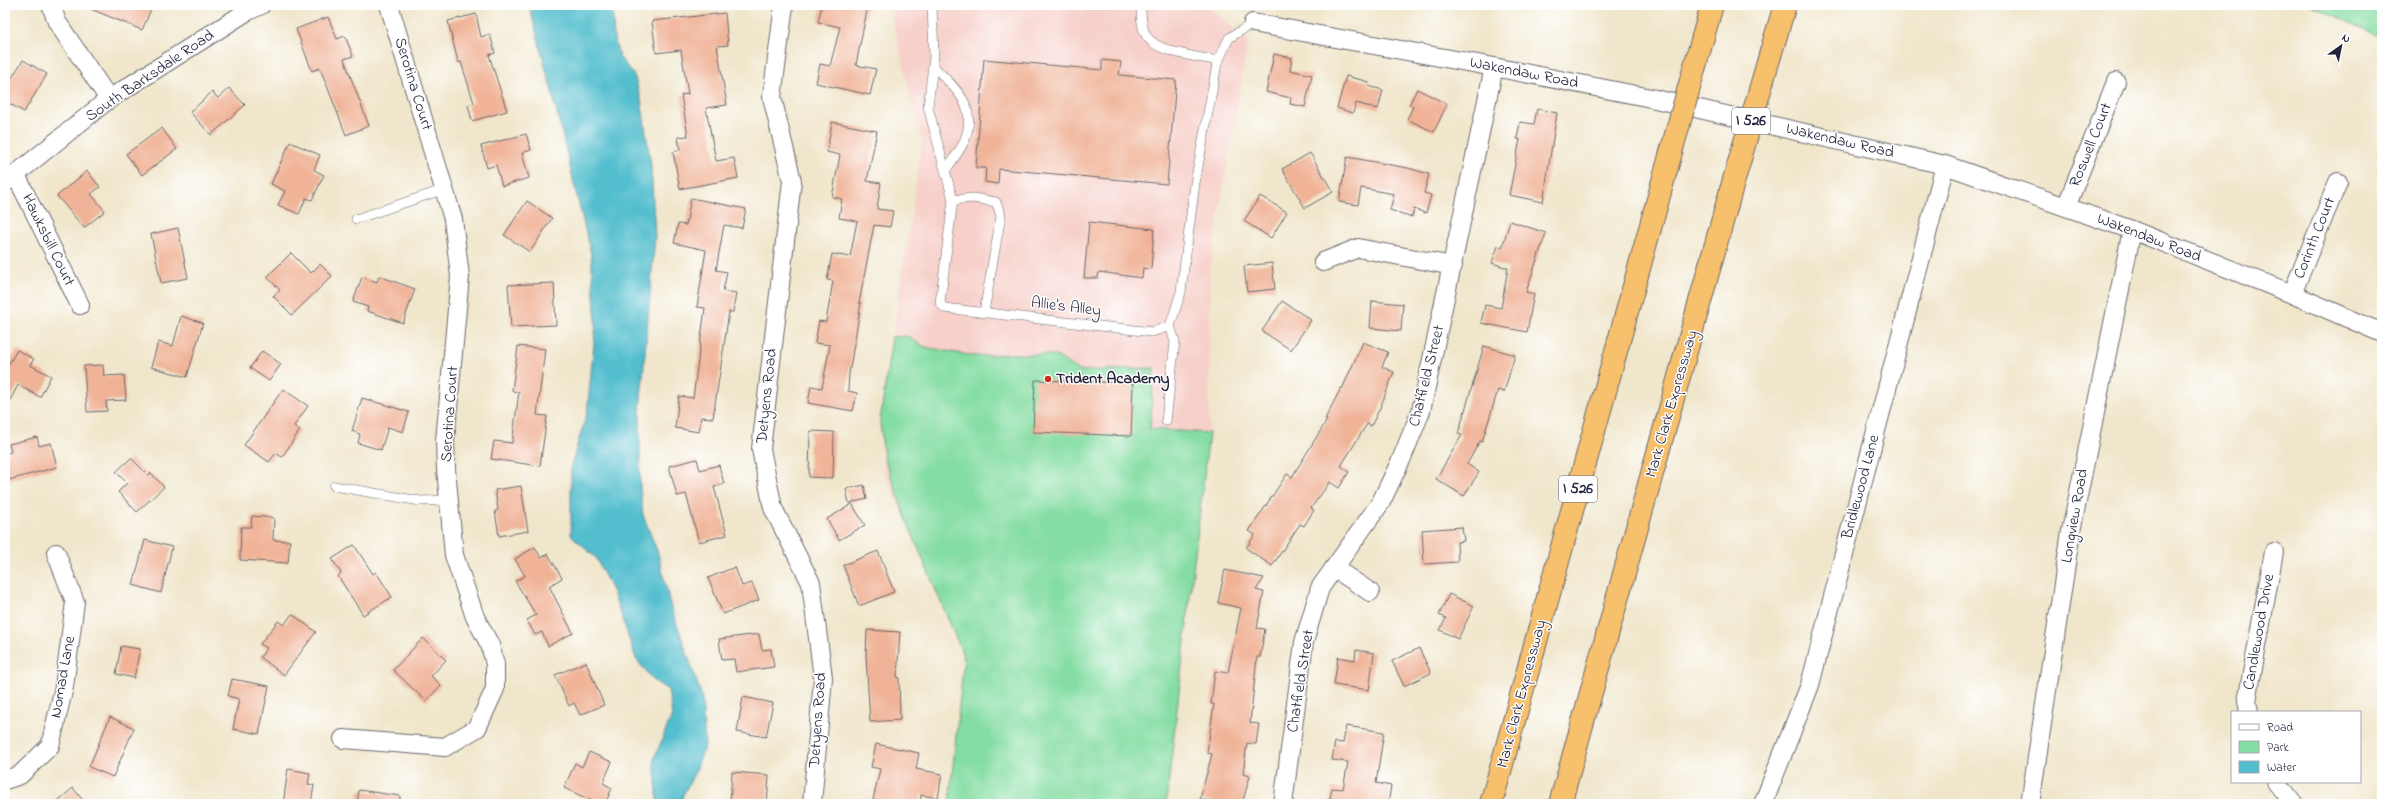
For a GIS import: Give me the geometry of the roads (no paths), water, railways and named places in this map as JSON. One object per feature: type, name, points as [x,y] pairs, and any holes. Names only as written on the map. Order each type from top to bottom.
[{"type":"highway","name":"Mark Clark Expressway","points":[[1492,804],[1712,5]]},
{"type":"highway","name":"Mark Clark Expressway","points":[[1560,804],[1731,190],[1785,5]]},
{"type":"street","points":[[51,5],[57,22],[109,100]]},
{"type":"street","name":"South Barksdale Road","points":[[10,179],[109,100],[246,12],[261,5]]},
{"type":"street","name":"Serotina Court","points":[[343,739],[445,748],[477,728],[495,689],[495,664],[490,645],[475,617],[454,555],[449,500],[445,441],[460,276],[453,219],[389,5]]},
{"type":"street","name":"Detyens Road","points":[[784,5],[772,97],[792,182],[761,449],[772,508],[811,583],[823,678],[812,804]]},
{"type":"street","name":"Wakendaw Road","points":[[1253,23],[1494,67],[1791,129],[1945,165],[2132,230],[2382,332]]},
{"type":"street","name":"Chatfield Street","points":[[1283,804],[1304,642],[1320,588],[1381,502],[1402,460],[1421,411],[1453,266],[1494,67]]},
{"type":"street","name":"Roswell Court","points":[[2066,207],[2116,82]]},
{"type":"street","name":"Bridlewood Lane","points":[[1764,804],[1810,685],[1945,165]]},
{"type":"street","name":"Hawksbill Court","points":[[10,179],[80,305]]},
{"type":"street","name":"Corinth Court","points":[[2292,294],[2338,182]]},
{"type":"street","name":"Longview Road","points":[[2030,804],[2071,531],[2132,230]]},
{"type":"street","points":[[1323,262],[1358,248],[1453,266]]},
{"type":"street","name":"Candlewood Drive","points":[[2249,711],[2247,701],[2274,552]]},
{"type":"street","name":"Nomad Lane","points":[[5,780],[20,775],[50,746],[64,687],[75,602],[56,553]]},
{"type":"street","points":[[1334,568],[1370,592]]},
{"type":"street","points":[[2278,783],[2294,804]]},
{"type":"lane","name":"Allie's Alley","points":[[932,5],[932,66],[928,107],[953,200],[940,303],[944,308],[1152,332],[1170,326]]},
{"type":"lane","points":[[1141,5],[1142,20],[1148,38],[1164,49],[1218,61]]},
{"type":"lane","points":[[1166,421],[1175,341],[1170,326],[1181,292],[1195,183],[1218,61],[1229,38],[1253,23]]},
{"type":"lane","points":[[932,66],[961,93],[969,113],[966,139],[946,170]]},
{"type":"lane","points":[[356,219],[445,189]]},
{"type":"lane","points":[[953,200],[973,198],[996,202],[1001,216],[984,312]]},
{"type":"lane","points":[[334,486],[420,501],[449,500]]},
{"type":"water","points":[[529,5],[612,5],[614,39],[620,58],[634,75],[641,99],[651,166],[655,237],[640,411],[640,489],[643,515],[658,553],[670,604],[702,697],[705,745],[696,770],[682,797],[685,804],[658,804],[654,759],[672,715],[668,690],[653,680],[636,659],[614,595],[596,558],[571,535],[571,465],[587,413],[596,323],[591,254],[552,92]]},
{"type":"place","name":"Trident Academy","points":[[1048,379]]}]
